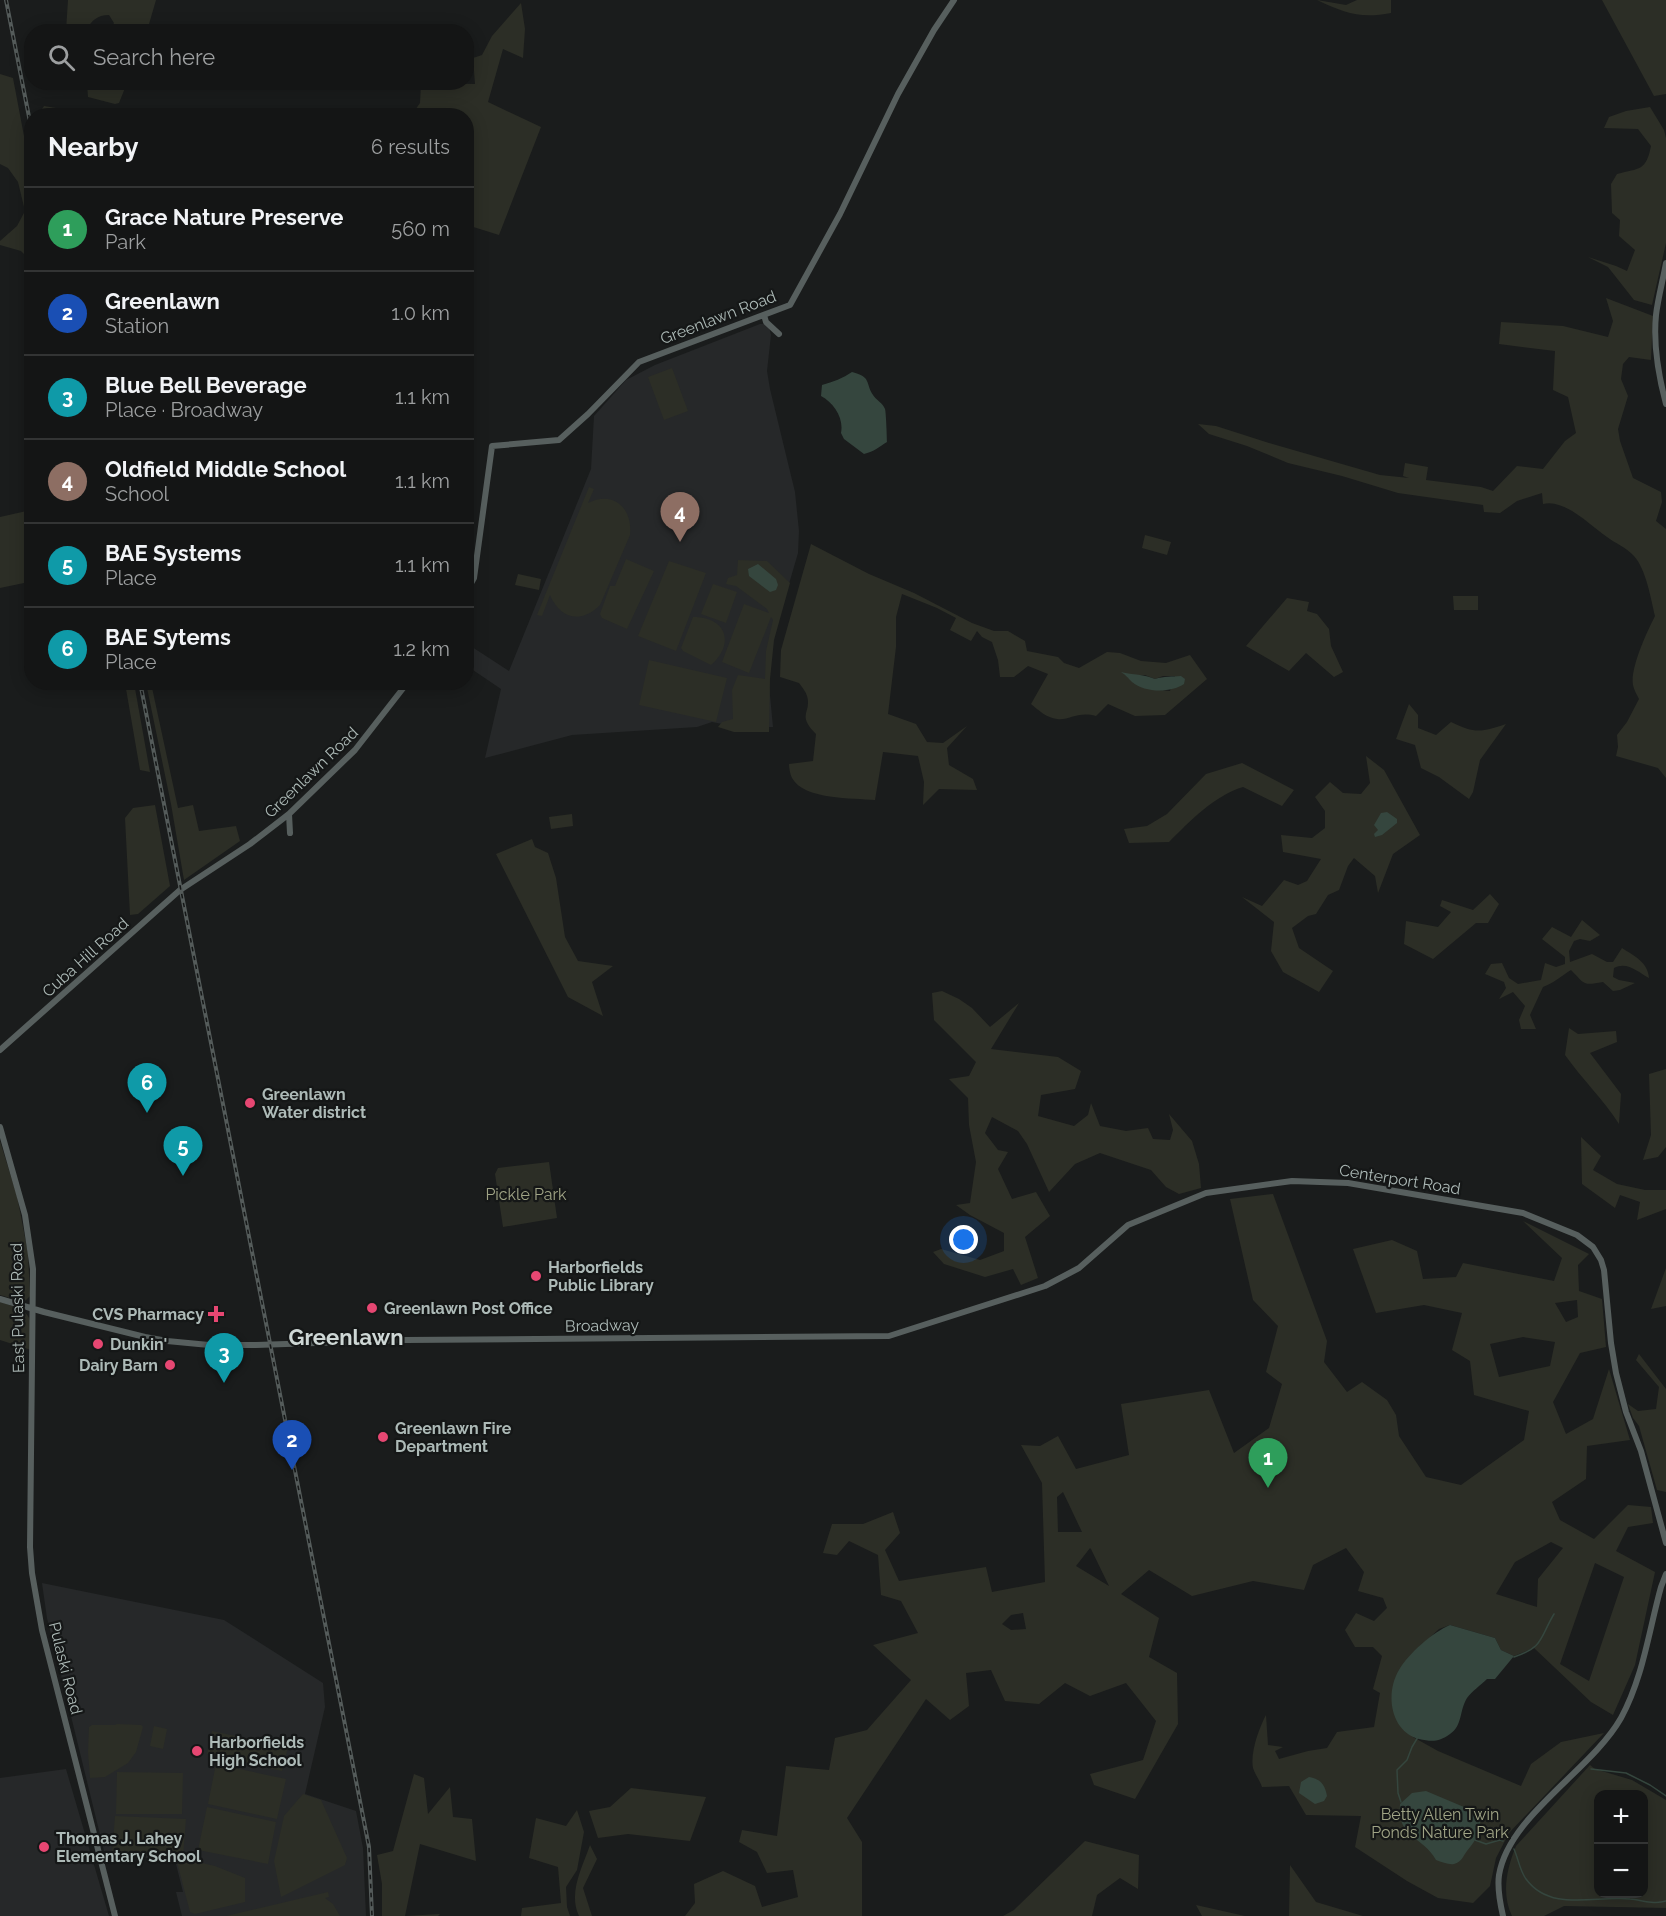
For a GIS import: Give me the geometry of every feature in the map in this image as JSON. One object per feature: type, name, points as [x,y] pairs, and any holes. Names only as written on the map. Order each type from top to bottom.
[{"type":"main road","name":"Greenlawn Road","points":[[474,578],[492,446],[559,440],[639,362],[790,305],[840,214],[898,94],[934,30],[954,0]]},
{"type":"main road","points":[[1666,263],[1656,313],[1654,337],[1666,404]]},
{"type":"main road","points":[[764,315],[766,322],[779,334]]},
{"type":"main road","name":"Greenlawn Road","points":[[189,885],[257,840],[289,814],[355,750],[402,690]]},
{"type":"main road","points":[[289,814],[290,833]]},
{"type":"main road","name":"Cuba Hill Road","points":[[0,1050],[180,890],[189,885]]},
{"type":"main road","points":[[0,1045],[10,1041]]},
{"type":"main road","name":"East Pulaski Road","points":[[0,1127],[21,1197],[33,1269],[31,1420]]},
{"type":"main road","name":"Centerport Road","points":[[850,1337],[889,1336],[1045,1287],[1079,1268],[1128,1225],[1206,1193],[1292,1181],[1348,1183],[1522,1213],[1577,1235],[1593,1247],[1601,1260],[1618,1382],[1626,1412],[1641,1451],[1666,1543]]},
{"type":"main road","name":"Broadway","points":[[0,1299],[154,1339],[209,1345],[417,1340],[850,1337]]},
{"type":"main road","name":"Pulaski Road","points":[[31,1420],[30,1547],[36,1601],[76,1769],[115,1916]]},
{"type":"main road","points":[[1503,1916],[1499,1900],[1499,1877],[1508,1848],[1523,1826],[1575,1773],[1621,1718],[1638,1676],[1660,1587],[1666,1574]]},
{"type":"shaded area","points":[[760,324],[769,327],[771,335],[767,371],[795,492],[799,531],[798,553],[773,639],[769,685],[773,727],[738,727],[712,722],[697,727],[572,735],[485,758],[501,689],[474,671],[474,648],[509,671],[591,469],[594,416],[626,380],[655,365]]},
{"type":"shaded area","points":[[852,372],[865,378],[873,395],[883,405],[885,411],[887,442],[864,454],[844,439],[837,412],[821,396],[822,385]]},
{"type":"shaded area","points":[[758,564],[776,579],[778,585],[776,590],[770,592],[749,576],[748,569]]},
{"type":"shaded area","points":[[1121,672],[1155,679],[1181,676],[1185,679],[1184,684],[1179,687],[1151,690],[1137,686]]},
{"type":"shaded area","points":[[1387,812],[1397,819],[1397,823],[1382,835],[1375,837],[1374,834],[1378,830],[1374,825],[1381,813]]},
{"type":"shaded area","name":"Harborfields High School","points":[[42,1583],[224,1620],[323,1683],[325,1707],[305,1794],[356,1811],[363,1848],[366,1916],[182,1916],[176,1892],[183,1892],[175,1860],[105,1855],[47,1618]]},
{"type":"shaded area","points":[[1450,1625],[1495,1638],[1501,1650],[1514,1656],[1495,1679],[1487,1679],[1469,1695],[1457,1726],[1446,1737],[1432,1741],[1419,1739],[1409,1735],[1396,1720],[1392,1689],[1403,1664],[1429,1638]]},
{"type":"shaded area","name":"Thomas J. Lahey Elementary School","points":[[66,1769],[109,1916],[0,1916],[0,1778]]},
{"type":"shaded area","points":[[1309,1777],[1317,1779],[1324,1786],[1327,1796],[1324,1801],[1315,1804],[1299,1793],[1301,1782]]},
{"type":"shaded area","points":[[1426,1791],[1471,1810],[1479,1819],[1480,1830],[1462,1859],[1457,1863],[1450,1864],[1436,1860],[1406,1831],[1402,1824],[1400,1804],[1412,1793]]},
{"type":"green space","points":[[68,0],[156,0],[149,24],[114,24],[109,15],[101,16],[90,24],[66,24]]},
{"type":"green space","points":[[1317,0],[1346,5],[1357,0],[1391,0],[1391,13],[1353,14]]},
{"type":"green space","points":[[1602,0],[1666,0],[1666,94],[1654,96]]},
{"type":"green space","points":[[521,3],[525,29],[523,58],[503,49],[488,102],[541,127],[499,235],[474,227],[474,108],[417,108],[420,103],[421,90],[474,90],[474,58],[482,55],[492,36]]},
{"type":"green space","points":[[0,74],[13,78],[24,136],[24,207],[18,182],[8,168],[0,164]]},
{"type":"green space","points":[[88,90],[124,90],[119,103],[115,104],[88,97]]},
{"type":"green space","points":[[1650,107],[1664,130],[1666,138],[1666,243],[1652,305],[1634,300],[1608,267],[1588,257],[1627,271],[1635,250],[1619,236],[1620,220],[1612,213],[1611,184],[1617,174],[1641,167],[1647,160],[1651,146],[1638,129],[1604,128],[1609,117],[1626,111]]},
{"type":"green space","points":[[24,213],[24,254],[0,245],[0,241],[17,226]]},
{"type":"green space","points":[[1606,298],[1653,316],[1651,360],[1629,357],[1623,364],[1621,379],[1628,396],[1618,429],[1633,478],[1661,492],[1662,502],[1656,521],[1666,529],[1666,778],[1658,768],[1616,756],[1617,735],[1639,699],[1633,685],[1634,669],[1655,616],[1642,568],[1628,550],[1568,509],[1551,503],[1543,504],[1542,493],[1517,501],[1500,513],[1484,512],[1483,505],[1398,493],[1288,463],[1247,446],[1209,434],[1198,424],[1216,426],[1380,475],[1409,478],[1403,476],[1405,463],[1428,467],[1426,480],[1481,487],[1493,491],[1517,466],[1543,469],[1565,441],[1576,433],[1568,397],[1553,390],[1555,351],[1499,344],[1501,322],[1563,326],[1608,337],[1613,321]]},
{"type":"green space","points":[[672,368],[688,411],[664,420],[648,377]]},
{"type":"green space","points":[[589,487],[594,489],[588,503],[606,499],[620,504],[628,517],[630,535],[600,605],[586,615],[572,616],[559,609],[550,595],[542,616],[537,615]]},
{"type":"green space","points":[[24,512],[24,583],[0,588],[0,517]]},
{"type":"green space","points":[[1145,535],[1171,542],[1167,555],[1142,548]]},
{"type":"green space","points":[[811,544],[972,623],[994,631],[1008,631],[1025,641],[1027,651],[1058,657],[1064,663],[1079,668],[1107,652],[1120,653],[1141,661],[1166,663],[1190,655],[1207,679],[1165,715],[1135,716],[1108,704],[1096,716],[1053,718],[1031,704],[1048,674],[1028,666],[1014,677],[1000,677],[998,660],[992,642],[982,637],[977,631],[971,641],[950,630],[956,618],[902,594],[896,617],[896,647],[888,714],[916,724],[927,742],[943,743],[967,726],[947,748],[949,765],[973,779],[977,790],[939,789],[923,805],[924,782],[918,756],[883,752],[875,800],[818,794],[798,785],[791,776],[789,764],[813,761],[816,734],[807,722],[808,702],[805,691],[799,683],[780,677],[781,650]],"holes":[[[1145,675],[1155,679],[1175,676],[1170,691],[1142,686],[1129,677]]]},
{"type":"green space","points":[[626,559],[654,571],[627,629],[602,618],[600,614],[610,586],[615,586]]},
{"type":"green space","points":[[738,560],[767,561],[790,583],[774,640],[770,679],[769,732],[734,732],[718,727],[722,722],[733,719],[732,690],[738,675],[765,679],[766,651],[773,620],[771,617],[749,673],[722,662],[744,604],[769,613],[767,609],[736,586],[726,584],[728,578],[737,575]]},
{"type":"green space","points":[[669,561],[706,573],[676,651],[638,636]]},
{"type":"green space","points":[[518,574],[541,579],[539,590],[515,585]]},
{"type":"green space","points":[[713,584],[737,592],[726,623],[701,614]]},
{"type":"green space","points":[[1453,596],[1478,596],[1478,610],[1454,610]]},
{"type":"green space","points":[[1287,598],[1309,602],[1307,611],[1317,614],[1329,629],[1331,646],[1343,672],[1334,677],[1306,653],[1289,671],[1246,646]]},
{"type":"green space","points":[[693,617],[705,618],[714,622],[724,633],[723,649],[711,665],[681,648]]},
{"type":"green space","points":[[649,660],[727,678],[716,722],[639,705]]},
{"type":"green space","points":[[126,690],[135,690],[150,772],[140,770]]},
{"type":"green space","points":[[147,690],[153,690],[178,808],[193,805],[199,831],[236,826],[240,841],[184,880]]},
{"type":"green space","points":[[1409,704],[1418,715],[1418,728],[1436,735],[1451,722],[1473,730],[1491,729],[1506,724],[1480,760],[1473,792],[1469,799],[1439,777],[1421,768],[1415,745],[1396,739]]},
{"type":"green space","points":[[1366,756],[1384,770],[1420,835],[1393,854],[1378,893],[1375,876],[1354,858],[1348,866],[1339,890],[1328,895],[1316,914],[1308,916],[1292,928],[1299,948],[1333,971],[1319,992],[1283,972],[1271,951],[1274,922],[1242,897],[1262,906],[1284,880],[1298,885],[1307,881],[1321,859],[1283,852],[1281,835],[1312,838],[1325,828],[1325,811],[1315,797],[1330,782],[1343,793],[1361,794],[1370,783]]},
{"type":"green space","points":[[1242,763],[1294,790],[1282,806],[1243,787],[1212,803],[1169,842],[1129,843],[1124,829],[1147,826],[1167,814],[1206,774]]},
{"type":"green space","points":[[155,805],[170,886],[138,914],[130,915],[125,818],[133,808]]},
{"type":"green space","points":[[572,814],[573,826],[551,829],[549,817]]},
{"type":"green space","points":[[532,839],[535,847],[548,853],[556,878],[565,937],[578,961],[613,966],[592,982],[603,1016],[568,997],[496,854]]},
{"type":"green space","points":[[1490,894],[1499,904],[1488,923],[1476,923],[1433,959],[1404,944],[1406,921],[1438,927],[1451,912],[1440,906],[1442,900],[1473,910]]},
{"type":"green space","points":[[1582,920],[1600,935],[1590,941],[1580,939],[1574,941],[1569,951],[1570,962],[1592,954],[1607,962],[1613,962],[1622,948],[1643,964],[1649,978],[1632,968],[1619,966],[1614,968],[1613,977],[1635,983],[1613,991],[1603,982],[1584,983],[1571,970],[1543,987],[1530,1015],[1536,1029],[1521,1029],[1519,1020],[1525,1006],[1513,992],[1499,999],[1506,988],[1504,982],[1485,974],[1491,964],[1502,963],[1509,978],[1518,984],[1541,980],[1545,963],[1556,967],[1565,964],[1565,957],[1542,939],[1552,927],[1571,937]]},
{"type":"green space","points":[[942,991],[972,1008],[990,1027],[1019,1003],[991,1049],[1058,1057],[1081,1071],[1075,1089],[1041,1095],[1038,1116],[1074,1126],[1088,1115],[1091,1103],[1100,1126],[1126,1131],[1148,1128],[1153,1139],[1170,1140],[1173,1130],[1169,1114],[1192,1141],[1199,1164],[1201,1188],[1179,1194],[1166,1187],[1151,1170],[1100,1153],[1075,1164],[1049,1192],[1027,1144],[1018,1131],[992,1117],[985,1133],[998,1150],[1008,1152],[998,1169],[1012,1199],[1036,1192],[1050,1216],[1025,1237],[1038,1278],[1021,1285],[1013,1269],[985,1277],[944,1264],[933,1252],[941,1249],[980,1260],[1004,1251],[1004,1233],[956,1205],[970,1203],[976,1162],[969,1125],[968,1098],[949,1079],[969,1076],[976,1062],[934,1020],[932,993]]},
{"type":"green space","points":[[1569,1028],[1578,1034],[1616,1031],[1617,1042],[1590,1053],[1621,1094],[1619,1124],[1565,1055]]},
{"type":"green space","points":[[1666,1069],[1666,1147],[1658,1157],[1643,1160],[1651,1135],[1649,1074]]},
{"type":"green space","points":[[1581,1137],[1601,1156],[1593,1170],[1617,1184],[1645,1190],[1666,1190],[1666,1209],[1637,1220],[1640,1202],[1620,1195],[1615,1208],[1582,1184]]},
{"type":"green space","points":[[0,1141],[17,1196],[28,1253],[30,1296],[24,1302],[0,1295]]},
{"type":"green space","name":"Pickle Park","points":[[549,1162],[557,1218],[503,1227],[495,1174],[498,1168]]},
{"type":"green space","name":"Betty Allen Twin Ponds Nature Park","points":[[1273,1194],[1327,1341],[1324,1362],[1347,1392],[1362,1382],[1387,1400],[1396,1415],[1399,1436],[1426,1477],[1461,1485],[1524,1440],[1529,1411],[1474,1395],[1470,1361],[1452,1350],[1462,1313],[1424,1305],[1376,1313],[1353,1249],[1392,1240],[1417,1251],[1423,1279],[1456,1277],[1463,1263],[1554,1281],[1562,1258],[1523,1221],[1589,1254],[1578,1265],[1579,1291],[1602,1299],[1606,1347],[1580,1353],[1553,1402],[1566,1434],[1593,1419],[1609,1369],[1630,1440],[1587,1446],[1586,1479],[1552,1502],[1560,1520],[1594,1539],[1628,1505],[1651,1507],[1653,1523],[1628,1527],[1616,1551],[1655,1572],[1635,1665],[1613,1715],[1591,1702],[1534,1648],[1514,1656],[1501,1650],[1495,1638],[1450,1625],[1439,1629],[1413,1653],[1413,1737],[1438,1751],[1521,1786],[1531,1764],[1561,1742],[1604,1733],[1509,1833],[1496,1858],[1490,1886],[1473,1903],[1438,1898],[1355,1847],[1361,1816],[1306,1815],[1289,1786],[1262,1787],[1253,1768],[1254,1748],[1266,1715],[1268,1745],[1283,1747],[1275,1751],[1279,1759],[1327,1748],[1337,1732],[1374,1727],[1380,1693],[1373,1689],[1382,1656],[1373,1647],[1355,1647],[1345,1630],[1356,1613],[1374,1621],[1387,1608],[1383,1598],[1358,1591],[1364,1572],[1346,1548],[1313,1565],[1304,1590],[1253,1581],[1192,1596],[1149,1570],[1121,1594],[1159,1618],[1149,1657],[1177,1673],[1178,1724],[1135,1799],[1094,1785],[1090,1774],[1143,1760],[1156,1721],[1126,1683],[1090,1696],[1065,1683],[1039,1704],[1005,1701],[991,1670],[966,1673],[969,1706],[950,1720],[926,1699],[847,1818],[862,1842],[862,1916],[685,1916],[695,1903],[694,1884],[723,1871],[755,1886],[762,1907],[798,1897],[793,1870],[767,1873],[757,1852],[739,1842],[742,1830],[777,1836],[786,1766],[829,1770],[835,1738],[867,1730],[911,1680],[873,1645],[918,1633],[901,1601],[881,1595],[878,1555],[849,1541],[837,1555],[823,1553],[832,1524],[863,1524],[893,1512],[900,1533],[885,1550],[899,1581],[986,1567],[992,1592],[1045,1582],[1042,1483],[1021,1445],[1040,1446],[1058,1436],[1076,1469],[1129,1455],[1121,1404],[1209,1390],[1234,1453],[1269,1428],[1282,1384],[1266,1372],[1278,1326],[1253,1300],[1230,1199]],"holes":[[[1577,1300],[1578,1317],[1566,1322],[1555,1303]],[[1523,1337],[1555,1342],[1550,1366],[1499,1377],[1490,1344]],[[1063,1492],[1082,1532],[1058,1532],[1057,1497]],[[1551,1542],[1563,1548],[1538,1579],[1537,1607],[1496,1594],[1515,1562]],[[1090,1548],[1091,1549],[1109,1586],[1076,1566]],[[1595,1563],[1624,1577],[1589,1681],[1560,1664]],[[1023,1613],[1026,1629],[1011,1630],[1002,1624],[1011,1615]]]},
{"type":"green space","points":[[1666,1268],[1666,1306],[1651,1309]]},
{"type":"green space","points":[[0,1302],[19,1309],[29,1317],[31,1350],[0,1340]]},
{"type":"green space","points":[[1639,1354],[1666,1389],[1666,1492],[1657,1490],[1639,1426],[1628,1404],[1638,1411],[1656,1409],[1659,1387],[1636,1360]]},
{"type":"green space","points":[[117,1724],[143,1727],[136,1752],[128,1763],[105,1777],[90,1778],[89,1727]]},
{"type":"green space","points":[[154,1726],[167,1729],[163,1749],[150,1746]]},
{"type":"green space","points":[[212,1731],[288,1747],[282,1771],[207,1754]]},
{"type":"green space","points":[[216,1764],[286,1779],[277,1819],[208,1804]]},
{"type":"green space","points":[[1590,1765],[1595,1769],[1632,1780],[1666,1800],[1666,1908],[1564,1906],[1544,1916],[1512,1916],[1506,1890],[1510,1863],[1516,1846]]},
{"type":"green space","points":[[117,1772],[183,1773],[182,1814],[116,1814]]},
{"type":"green space","points":[[414,1774],[424,1778],[428,1814],[450,1787],[453,1817],[472,1819],[476,1861],[420,1844],[405,1916],[382,1916],[382,1884],[377,1855],[393,1851]]},
{"type":"green space","points":[[631,1788],[706,1797],[690,1841],[628,1834],[598,1838],[589,1811],[610,1807]]},
{"type":"green space","points":[[303,1794],[321,1800],[347,1858],[345,1865],[281,1897],[274,1861],[284,1816]]},
{"type":"green space","points":[[207,1807],[276,1822],[268,1864],[198,1850]]},
{"type":"green space","points":[[577,1810],[584,1832],[577,1870],[566,1887],[570,1916],[521,1916],[522,1908],[561,1903],[558,1867],[529,1858],[536,1818],[566,1826]]},
{"type":"green space","points":[[115,1816],[186,1819],[183,1857],[112,1854]]},
{"type":"green space","points":[[1085,1841],[1139,1855],[1138,1889],[1120,1878],[1097,1895],[1092,1916],[1003,1916],[1014,1910]]},
{"type":"green space","points":[[590,1845],[597,1859],[583,1888],[592,1916],[579,1916],[575,1898],[576,1889]]},
{"type":"green space","points":[[184,1859],[215,1866],[245,1878],[245,1902],[195,1914],[190,1912],[177,1862]]},
{"type":"green space","points":[[1290,1865],[1316,1902],[1363,1916],[1289,1916]]},
{"type":"green space","points":[[328,1892],[329,1897],[325,1898],[333,1904],[340,1916],[226,1916]]},
{"type":"green space","points":[[1196,1905],[1245,1916],[1202,1916]]},
{"type":"green space","points":[[440,1914],[438,1916],[405,1916]]},
{"type":"waterway","points":[[1514,1657],[1536,1646],[1554,1614]]},
{"type":"waterway","points":[[1401,1802],[1398,1793],[1397,1770],[1407,1760],[1418,1737]]},
{"type":"waterway","points":[[1591,1769],[1626,1773],[1666,1796]]},
{"type":"waterway","points":[[1475,1840],[1486,1844],[1503,1841]]},
{"type":"waterway","points":[[1514,1849],[1526,1879],[1548,1896],[1575,1900],[1617,1898],[1652,1902],[1666,1901]]},
{"type":"railway","points":[[6,0],[27,108]]},
{"type":"railway","points":[[142,690],[369,1847],[372,1916]]},
{"type":"place","name":"Oldfield Middle School","points":[[680,542]]},
{"type":"place","name":"Greenlawn Water district","points":[[250,1103]]},
{"type":"place","name":"BAE Sytems","points":[[147,1113]]},
{"type":"place","name":"BAE Systems","points":[[183,1176]]},
{"type":"place","name":"Harborfields Public Library","points":[[536,1276]]},
{"type":"place","name":"Greenlawn Post Office","points":[[372,1308]]},
{"type":"place","name":"CVS Pharmacy","points":[[216,1314]]},
{"type":"place","name":"Dunkin'","points":[[98,1344]]},
{"type":"place","name":"Dairy Barn","points":[[170,1365]]},
{"type":"place","name":"Blue Bell Beverage","points":[[224,1383]]},
{"type":"place","name":"Greenlawn Fire Department","points":[[383,1437]]},
{"type":"place","name":"Greenlawn","points":[[292,1470]]},
{"type":"place","name":"Grace Nature Preserve","points":[[1268,1488]]},
{"type":"place","name":"Harborfields High School","points":[[197,1751]]},
{"type":"place","name":"Thomas J. Lahey Elementary School","points":[[44,1847]]},
{"type":"district","name":"Greenlawn","points":[[346,1337]]}]
